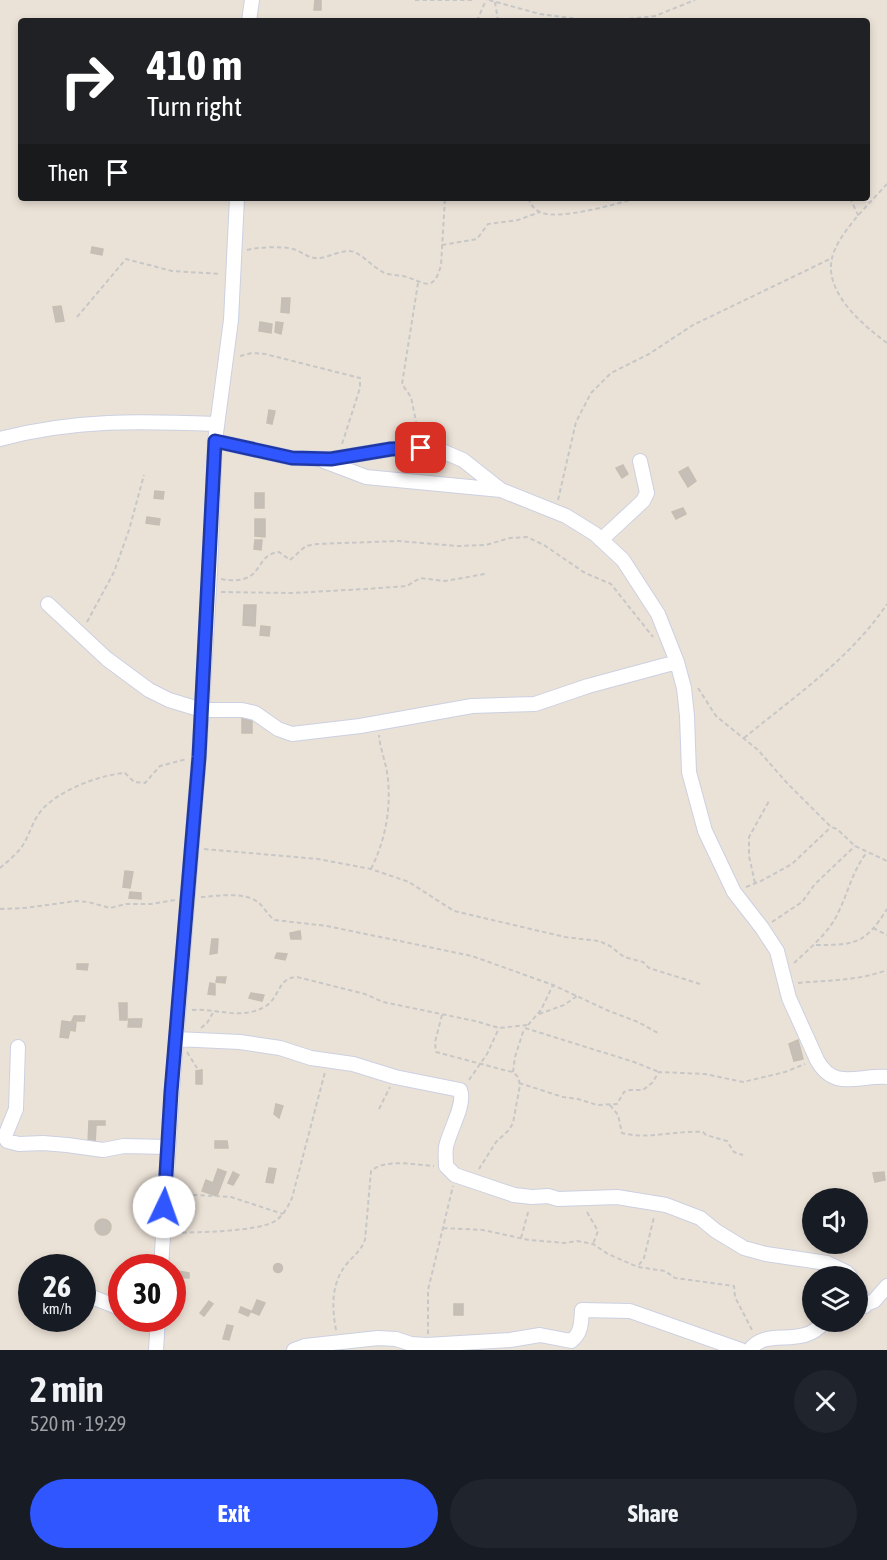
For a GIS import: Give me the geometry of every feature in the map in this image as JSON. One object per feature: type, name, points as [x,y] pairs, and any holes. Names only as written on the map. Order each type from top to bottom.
[{"type":"street","points":[[249,18],[252,0]]},
{"type":"street","points":[[162,1254],[178,1011],[199,757],[215,441],[226,361],[234,270],[237,201]]},
{"type":"street","points":[[0,439],[75,424],[119,422],[217,424]]},
{"type":"street","points":[[215,441],[292,458],[317,459],[391,449],[442,450],[463,460],[501,490]]},
{"type":"street","points":[[317,459],[366,477],[501,490],[566,516],[601,540],[623,560],[658,614],[677,662],[684,688],[689,772],[705,831],[734,892],[777,951],[783,978],[817,1060],[830,1076],[840,1080],[887,1077]]},
{"type":"street","points":[[601,540],[637,507],[647,493],[640,462]]},
{"type":"street","points":[[48,604],[106,659],[149,690],[169,700],[202,710],[242,710],[255,713],[278,729],[292,734],[379,723],[472,706],[535,704],[588,686],[677,662]]},
{"type":"street","points":[[176,1039],[256,1044],[329,1061],[353,1064],[395,1077],[462,1091],[458,1112],[446,1147],[456,1173],[500,1191],[532,1197],[548,1196],[558,1199],[617,1197],[678,1208],[700,1218],[744,1248],[833,1266]]},
{"type":"street","points":[[18,1047],[17,1101],[5,1136],[8,1141],[18,1144],[67,1145],[94,1150],[124,1146],[168,1147]]},
{"type":"street","points":[[868,1302],[879,1297],[887,1286]]},
{"type":"street","points":[[294,1350],[305,1346],[389,1338],[411,1344],[427,1345],[510,1340],[540,1335],[571,1341],[581,1327],[582,1310],[630,1311],[748,1348],[766,1341],[800,1340],[816,1332]]},
{"type":"street","points":[[155,1332],[156,1350]]},
{"type":"path","points":[[415,0],[474,0]]},
{"type":"path","points":[[479,18],[488,0],[540,14],[566,18]]},
{"type":"path","points":[[637,18],[655,16],[695,0]]},
{"type":"path","points":[[495,2],[498,18]]},
{"type":"path","points":[[887,184],[843,237],[832,258],[833,278],[840,296],[859,319],[887,343]]},
{"type":"path","points":[[77,317],[126,259],[172,271],[234,270],[248,249],[296,249],[309,257],[317,258],[349,252],[358,254],[382,272],[429,284],[439,275],[445,201]]},
{"type":"path","points":[[529,201],[532,207],[540,212],[560,215],[623,201]]},
{"type":"path","points":[[852,201],[859,216]]},
{"type":"path","points":[[442,245],[473,241],[480,237],[488,224],[518,220],[540,212]]},
{"type":"path","points":[[556,512],[565,463],[576,422],[591,393],[611,373],[649,354],[693,325],[832,258]]},
{"type":"path","points":[[418,283],[402,384],[411,397],[421,448]]},
{"type":"path","points":[[226,361],[252,353],[265,354],[360,378],[360,388],[337,458]]},
{"type":"path","points":[[80,635],[114,572],[129,530],[144,475]]},
{"type":"path","points":[[210,572],[224,580],[242,580],[251,577],[267,556],[273,552],[279,552],[290,560],[306,546],[317,544],[398,541],[458,546],[527,537],[544,545],[585,573],[611,584],[655,639]]},
{"type":"path","points":[[209,591],[358,590],[407,586],[422,578],[445,581],[484,574]]},
{"type":"path","points":[[744,738],[842,658],[887,604]]},
{"type":"path","points":[[698,686],[699,692],[716,716],[758,750],[831,827],[837,829],[855,846],[887,861]]},
{"type":"path","points":[[371,868],[385,834],[388,800],[388,783],[379,741],[379,723]]},
{"type":"path","points":[[0,868],[22,846],[39,813],[54,799],[111,774],[125,773],[134,782],[145,783],[159,766],[199,757]]},
{"type":"path","points":[[755,883],[749,856],[749,837],[769,801]]},
{"type":"path","points":[[734,892],[792,864],[831,827]]},
{"type":"path","points":[[192,845],[196,848],[233,853],[318,859],[371,868],[409,882],[454,910],[565,937],[599,941],[624,957],[643,962],[649,968],[700,984]]},
{"type":"path","points":[[762,928],[802,902],[815,884],[855,846]]},
{"type":"path","points":[[783,978],[830,927],[839,911],[849,882],[867,852]]},
{"type":"path","points":[[0,909],[76,901],[110,908],[189,897],[236,896],[252,899],[258,902],[275,921],[327,926],[472,956],[554,986],[658,1033]]},
{"type":"path","points":[[814,945],[851,944],[863,939],[887,909]]},
{"type":"path","points":[[873,928],[887,935]]},
{"type":"path","points":[[783,978],[848,980],[869,977],[887,970]]},
{"type":"path","points":[[178,1011],[200,1009],[235,1014],[250,1013],[272,1002],[283,981],[290,977],[297,977],[365,994],[383,1002],[499,1028],[528,1026]]},
{"type":"path","points":[[513,1072],[515,1057],[525,1028],[538,1014],[554,986]]},
{"type":"path","points":[[538,1014],[564,1005],[577,996]]},
{"type":"path","points":[[338,1343],[332,1301],[341,1272],[362,1248],[365,1240],[371,1171],[376,1166],[387,1164],[456,1173],[478,1172],[496,1142],[510,1130],[513,1123],[518,1077],[513,1072],[436,1052],[435,1042],[442,1014]]},
{"type":"path","points":[[462,1091],[478,1064],[487,1054],[499,1028]]},
{"type":"path","points":[[525,1028],[659,1072],[705,1074],[743,1082],[785,1072],[817,1060]]},
{"type":"path","points":[[163,1233],[231,1230],[261,1226],[276,1221],[283,1214],[292,1198],[321,1083],[329,1061]]},
{"type":"path","points":[[519,1083],[563,1097],[597,1105],[609,1105],[617,1104],[624,1092],[642,1090],[652,1083],[659,1072]]},
{"type":"path","points":[[379,1109],[395,1077]]},
{"type":"path","points":[[609,1105],[618,1115],[622,1133],[650,1135],[703,1132],[706,1136],[728,1141],[734,1152],[743,1155]]},
{"type":"path","points":[[427,1345],[428,1290],[456,1173]]},
{"type":"path","points":[[164,1207],[176,1197],[231,1197],[283,1214]]},
{"type":"path","points":[[521,1238],[532,1197]]},
{"type":"path","points":[[579,1199],[598,1231],[593,1244]]},
{"type":"path","points":[[638,1267],[644,1258],[651,1236],[655,1216],[653,1203]]},
{"type":"path","points":[[443,1228],[483,1230],[521,1238],[593,1244],[608,1254],[638,1267],[665,1271],[675,1278],[734,1286],[735,1297],[752,1332],[748,1348]]},
{"type":"building","points":[[315,0],[321,0],[321,10],[314,10]]},
{"type":"building","points":[[92,247],[103,249],[102,255],[91,253]]},
{"type":"building","points":[[282,298],[290,298],[289,313],[281,312]]},
{"type":"building","points":[[61,306],[64,321],[56,322],[53,307]]},
{"type":"building","points":[[260,322],[272,324],[271,333],[259,331]]},
{"type":"building","points":[[276,322],[283,323],[281,334],[275,332]]},
{"type":"building","points":[[269,410],[275,411],[272,424],[267,423]]},
{"type":"building","points":[[623,465],[628,474],[622,478],[616,468]]},
{"type":"building","points":[[688,467],[696,481],[688,487],[679,472]]},
{"type":"building","points":[[155,491],[164,492],[163,499],[154,498]]},
{"type":"building","points":[[255,493],[264,493],[264,508],[255,508]]},
{"type":"building","points":[[683,508],[686,514],[676,519],[672,512]]},
{"type":"building","points":[[147,517],[160,519],[159,525],[146,523]]},
{"type":"building","points":[[255,519],[265,519],[265,537],[255,536]]},
{"type":"building","points":[[255,540],[262,540],[261,550],[254,549]]},
{"type":"building","points":[[244,605],[256,605],[255,626],[243,625]]},
{"type":"building","points":[[261,626],[270,627],[269,636],[260,635]]},
{"type":"building","points":[[242,718],[252,718],[252,733],[242,733]]},
{"type":"building","points":[[125,871],[133,872],[130,888],[123,887]]},
{"type":"building","points":[[130,892],[141,893],[141,899],[129,898]]},
{"type":"building","points":[[300,931],[301,939],[291,939],[290,933]]},
{"type":"building","points":[[212,939],[218,939],[217,953],[210,954]]},
{"type":"building","points":[[277,953],[287,954],[285,960],[275,958]]},
{"type":"building","points":[[77,964],[88,964],[87,970],[77,969]]},
{"type":"building","points":[[217,977],[226,977],[225,983],[216,982]]},
{"type":"building","points":[[210,983],[215,984],[215,995],[208,994]]},
{"type":"building","points":[[251,993],[264,995],[262,1001],[249,998]]},
{"type":"building","points":[[119,1003],[127,1003],[127,1020],[120,1020]]},
{"type":"building","points":[[74,1016],[85,1016],[84,1021],[72,1021]]},
{"type":"building","points":[[129,1019],[142,1019],[141,1027],[128,1027]]},
{"type":"building","points":[[62,1021],[76,1023],[75,1031],[70,1030],[68,1038],[60,1037]]},
{"type":"building","points":[[798,1040],[803,1059],[794,1061],[789,1044]]},
{"type":"building","points":[[202,1070],[202,1084],[196,1084],[196,1071]]},
{"type":"building","points":[[276,1104],[283,1106],[279,1118],[274,1114]]},
{"type":"building","points":[[89,1121],[105,1121],[105,1125],[96,1125],[95,1145],[88,1144]]},
{"type":"building","points":[[215,1141],[227,1141],[228,1148],[215,1148]]},
{"type":"building","points":[[269,1168],[276,1169],[273,1183],[266,1182]]},
{"type":"building","points":[[218,1169],[226,1172],[217,1196],[202,1191],[206,1180],[213,1183]]},
{"type":"building","points":[[233,1172],[239,1175],[233,1185],[228,1183]]},
{"type":"building","points":[[884,1172],[885,1180],[875,1182],[873,1173]]},
{"type":"building","points":[[103,1219],[109,1221],[111,1227],[109,1233],[103,1235],[97,1233],[95,1227],[97,1221]]},
{"type":"building","points":[[278,1264],[282,1268],[278,1272],[274,1268]]},
{"type":"building","points":[[257,1300],[265,1303],[259,1315],[252,1312]]},
{"type":"building","points":[[209,1301],[213,1304],[204,1316],[200,1313]]},
{"type":"building","points":[[454,1304],[463,1304],[463,1315],[454,1315]]},
{"type":"building","points":[[241,1307],[251,1311],[248,1316],[239,1312]]},
{"type":"building","points":[[227,1325],[233,1326],[229,1340],[223,1339]]},
{"type":"route","points":[[164,1207],[171,1092],[199,757],[215,441],[292,458],[331,459],[391,449],[421,448]]}]
